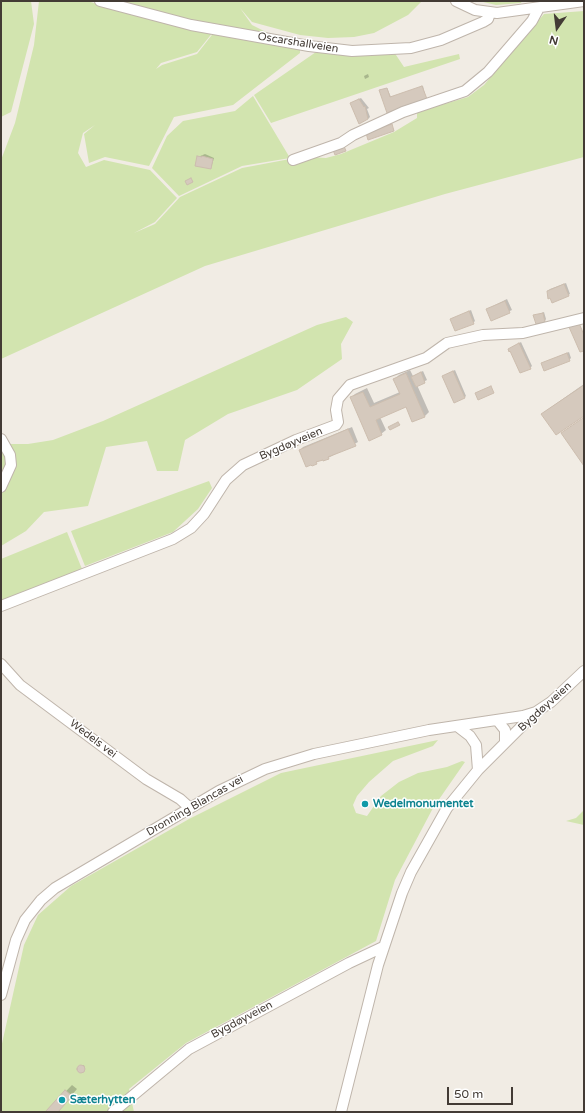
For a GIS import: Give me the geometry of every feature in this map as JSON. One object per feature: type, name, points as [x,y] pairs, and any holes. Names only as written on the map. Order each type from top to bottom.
[{"type":"street","name":"Oscarshallveien","points":[[100,1],[191,25],[309,46],[352,51],[411,48],[441,40],[483,22],[488,19],[490,13]]},
{"type":"street","points":[[456,1],[475,10],[490,13],[539,8],[584,1]]},
{"type":"street","points":[[293,160],[341,143],[353,135],[402,112],[466,91],[488,72],[532,21],[539,8]]},
{"type":"street","name":"Bygdøyveien","points":[[1,606],[173,539],[191,528],[204,514],[226,480],[243,465],[296,440],[336,425],[338,422],[336,410],[338,398],[350,385],[426,358],[447,343],[482,335],[523,333],[584,318]]},
{"type":"street","points":[[1,487],[11,465],[10,455],[4,443]]},
{"type":"street","name":"Wedels vei","points":[[1,664],[20,685],[146,778],[180,798],[190,808]]},
{"type":"street","name":"Bygdøyveien","points":[[341,1112],[383,947],[411,872],[446,808],[478,770],[536,712],[551,702],[584,671]]},
{"type":"street","name":"Dronning Blancas vei","points":[[1,995],[18,936],[29,913],[41,900],[56,888],[190,808],[245,778],[298,758],[330,750],[536,712]]},
{"type":"street","name":"Bygdøyveien","points":[[498,720],[505,730],[505,743]]},
{"type":"street","points":[[457,726],[474,741],[478,752],[478,770]]},
{"type":"street","name":"Bygdøyveien","points":[[113,1112],[189,1049],[349,963],[383,947]]},
{"type":"green space","points":[[1,1],[31,1],[34,24],[11,112],[1,117]]},
{"type":"green space","points":[[39,1],[87,1],[166,23],[214,31],[197,52],[161,63],[156,69],[162,65],[197,54],[215,31],[180,19],[114,1],[422,1],[408,15],[374,33],[354,37],[328,38],[300,35],[252,22],[240,8],[252,25],[300,49],[300,53],[233,105],[174,117],[149,166],[105,157],[89,163],[84,134],[95,125],[83,133],[78,153],[86,167],[104,160],[150,170],[177,198],[155,222],[134,233],[155,224],[180,197],[242,168],[290,159],[309,157],[326,158],[341,154],[394,132],[417,118],[417,112],[468,97],[484,85],[544,14],[584,11],[584,157],[445,194],[205,266],[1,359],[1,160],[15,123],[34,45]]},
{"type":"green space","points":[[479,1],[522,1],[521,3],[496,5]]},
{"type":"green space","points":[[316,52],[394,52],[404,67],[459,54],[460,59],[271,123],[254,95]]},
{"type":"green space","points":[[253,96],[290,158],[242,166],[179,196],[152,168],[167,136],[183,121],[235,111]]},
{"type":"green space","points":[[346,317],[353,322],[341,344],[342,359],[297,390],[228,414],[185,440],[178,471],[157,471],[147,441],[106,447],[88,506],[44,512],[26,531],[1,546],[1,444],[28,444],[53,440],[103,421],[317,325]]},
{"type":"green space","points":[[209,481],[212,488],[198,509],[173,532],[85,566],[71,531]]},
{"type":"green space","points":[[67,532],[82,569],[1,601],[1,559]]},
{"type":"green space","points":[[438,740],[433,746],[393,761],[369,782],[357,796],[353,805],[356,813],[367,816],[381,796],[399,782],[418,773],[447,767],[462,761],[465,762],[433,808],[395,880],[376,941],[186,1043],[129,1089],[134,1112],[1,1112],[1,1048],[24,945],[38,915],[71,886],[189,819],[281,773]]},
{"type":"green space","points":[[584,810],[584,825],[566,821],[576,818]]},
{"type":"building","points":[[422,86],[427,99],[387,113],[379,90],[387,88],[390,97]]},
{"type":"building","points":[[359,99],[364,107],[365,106],[368,119],[359,124],[350,103]]},
{"type":"building","points":[[392,124],[394,131],[368,140],[366,133]]},
{"type":"building","points":[[344,146],[346,151],[335,155],[333,150]]},
{"type":"building","points":[[197,156],[213,159],[211,169],[195,166]]},
{"type":"building","points":[[191,178],[193,182],[187,185],[185,181]]},
{"type":"building","points":[[564,284],[569,296],[552,303],[550,298],[548,299],[547,291]]},
{"type":"building","points":[[505,301],[510,313],[491,321],[486,309]]},
{"type":"building","points":[[469,311],[474,324],[455,331],[450,319]]},
{"type":"building","points":[[543,313],[545,322],[536,324],[533,315]]},
{"type":"building","points":[[579,323],[584,335],[584,351],[580,352],[569,327]]},
{"type":"building","points":[[519,343],[531,369],[520,373],[508,349]]},
{"type":"building","points":[[567,353],[570,361],[544,371],[541,363]]},
{"type":"building","points":[[453,371],[465,398],[454,403],[442,376]]},
{"type":"building","points":[[421,372],[425,383],[416,387],[411,377]]},
{"type":"building","points":[[406,373],[425,417],[412,422],[406,407],[376,420],[382,435],[369,441],[350,397],[363,392],[370,407],[400,394],[393,379]]},
{"type":"building","points":[[584,385],[584,416],[556,435],[541,414]]},
{"type":"building","points":[[491,386],[494,393],[478,400],[475,393]]},
{"type":"building","points":[[583,418],[584,420],[584,466],[561,433]]},
{"type":"building","points":[[398,422],[400,425],[390,430],[388,427]]},
{"type":"building","points":[[348,429],[356,446],[328,457],[329,459],[316,462],[317,464],[306,467],[299,450]]},
{"type":"building","points":[[81,1065],[84,1066],[84,1072],[81,1073],[78,1072],[77,1069],[78,1066]]},
{"type":"building","name":"Sæterhytten","points":[[65,1090],[72,1096],[58,1112],[47,1112],[46,1111]]},
{"type":"place","name":"Wedelmonumentet","points":[[365,804]]},
{"type":"place","name":"Sæterhytten","points":[[62,1100]]}]
